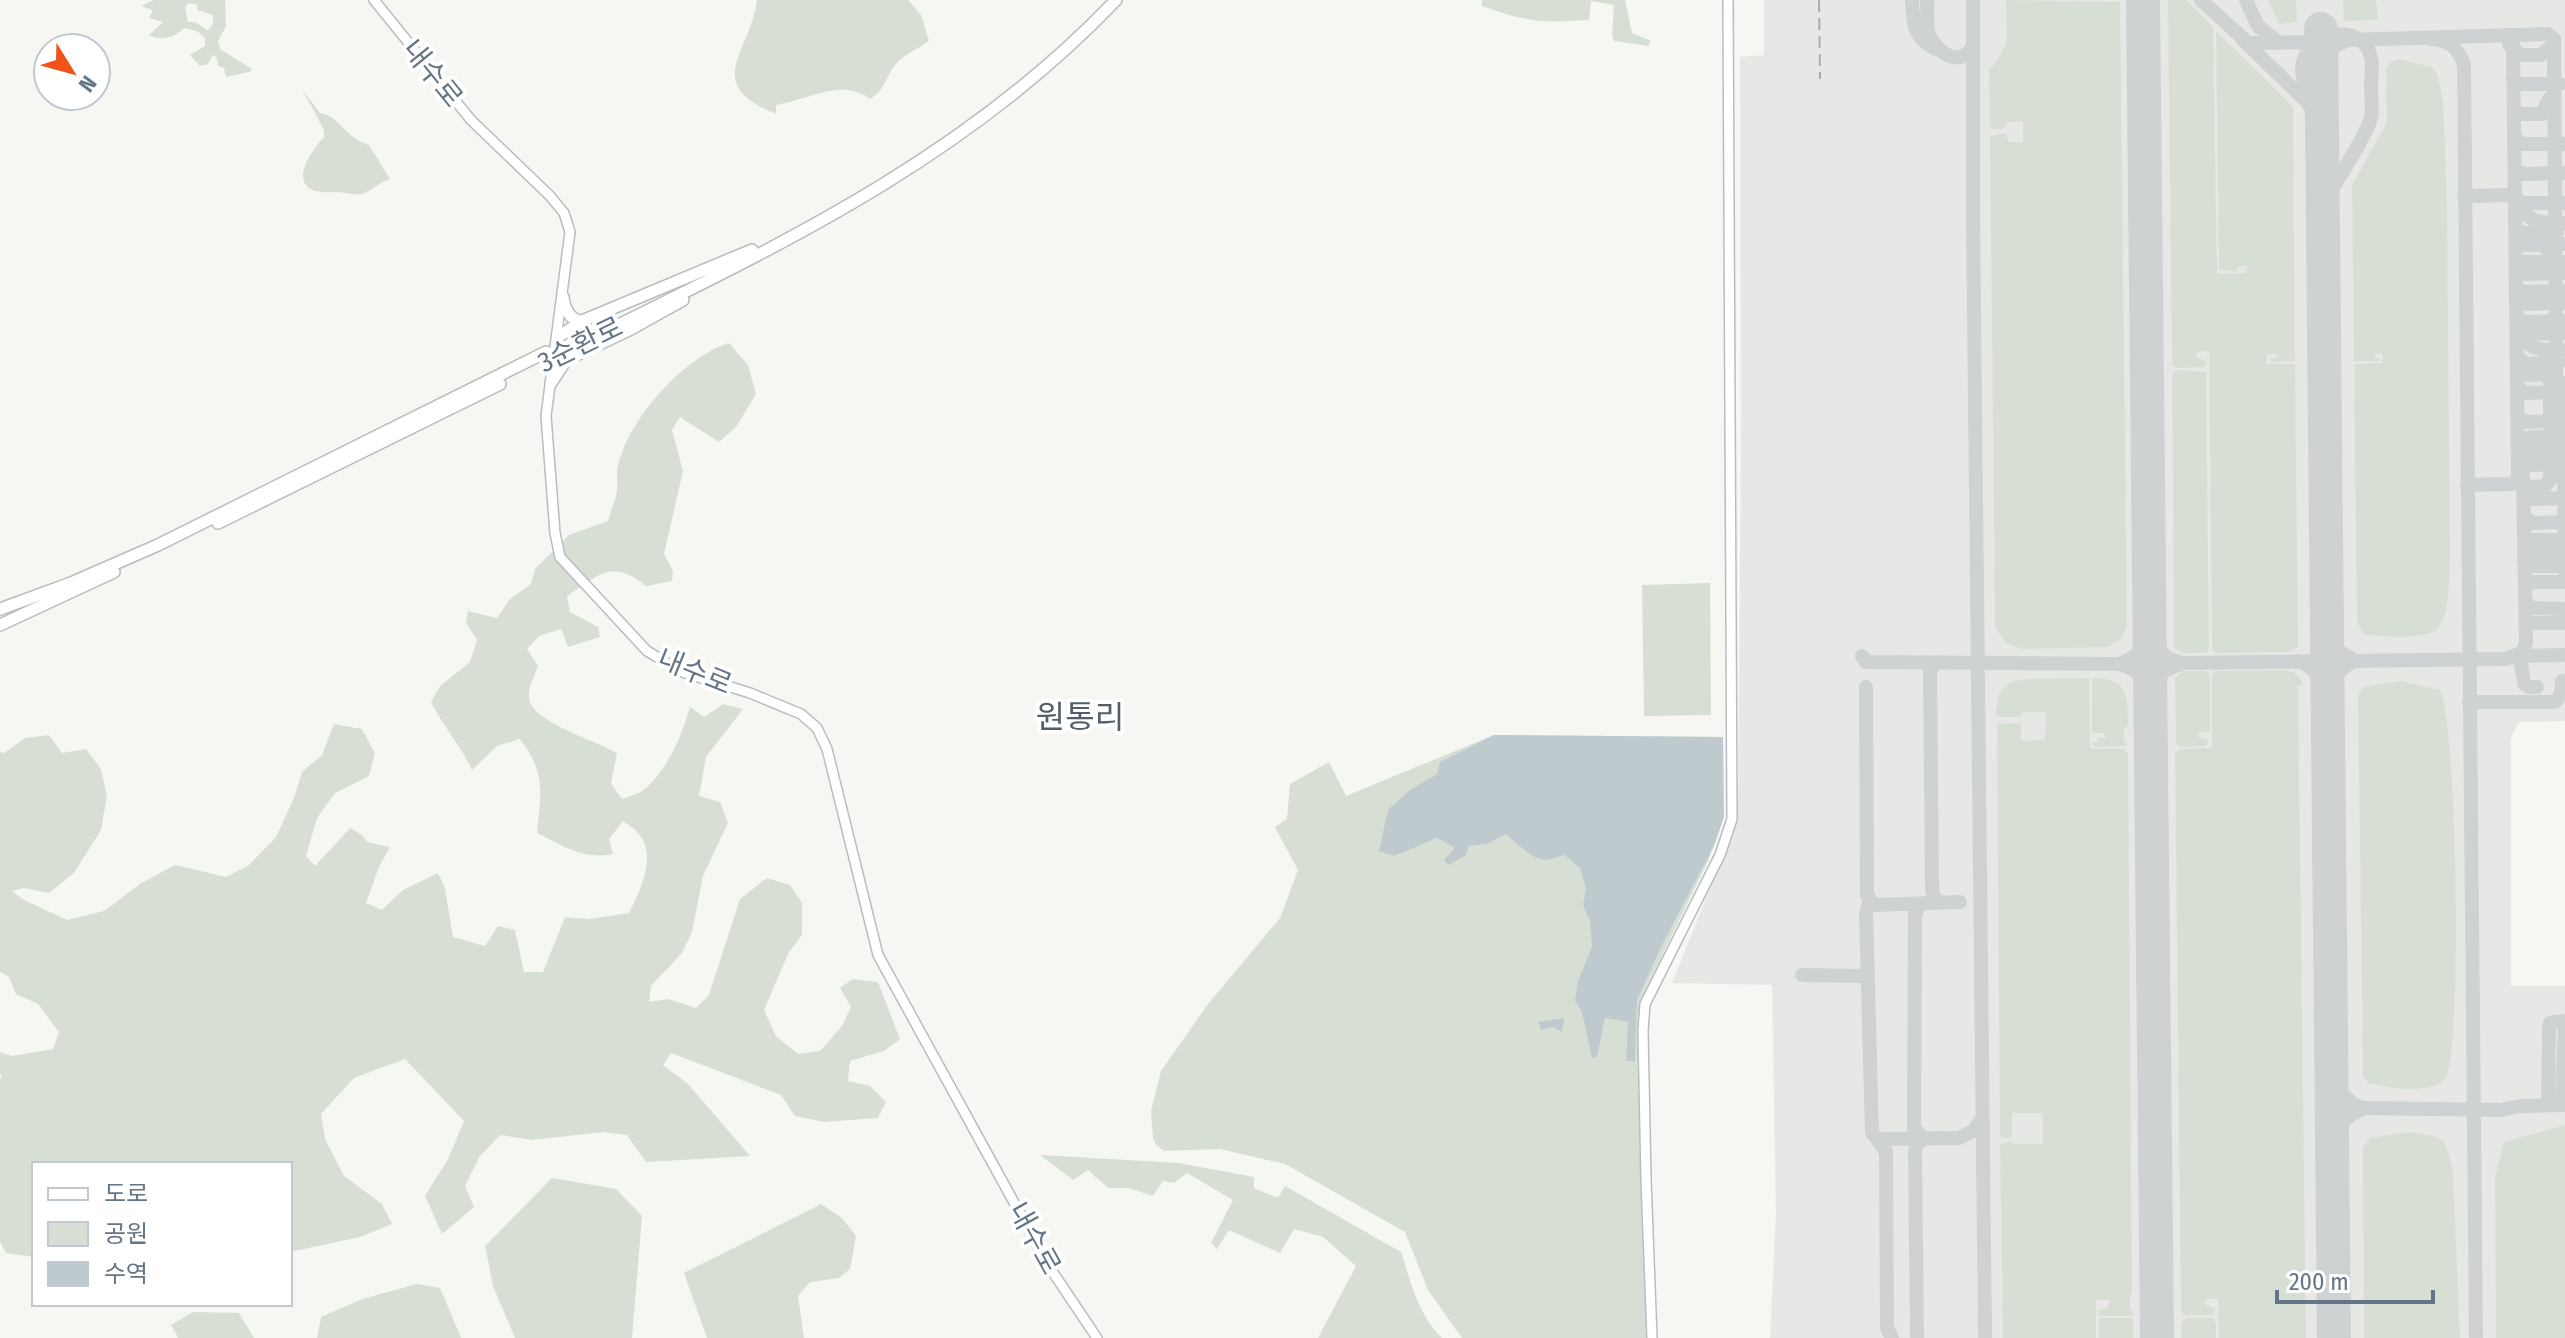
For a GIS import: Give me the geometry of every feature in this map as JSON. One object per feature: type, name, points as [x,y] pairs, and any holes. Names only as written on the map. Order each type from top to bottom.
[{"type":"highway","name":"3순환로","points":[[752,254],[868,187],[947,136],[1040,64],[1106,0]]},
{"type":"highway","name":"3순환로","points":[[0,609],[89,575],[177,535],[864,198],[964,133],[1061,55],[1116,0]]},
{"type":"highway","points":[[563,297],[569,314],[582,321],[752,254]]},
{"type":"highway","points":[[551,383],[559,349],[582,321]]},
{"type":"highway","name":"3순환로","points":[[0,616],[114,572],[559,349]]},
{"type":"highway","points":[[0,625],[114,572]]},
{"type":"highway","points":[[0,602],[89,575]]},
{"type":"street","name":"내수로","points":[[374,0],[471,120],[564,213],[570,232],[559,349]]},
{"type":"street","points":[[1652,1338],[1646,1179],[1645,1004],[1720,855],[1732,819],[1728,0]]},
{"type":"street","name":"내수로","points":[[551,383],[546,434],[560,557],[633,639],[656,658],[682,672],[750,693],[801,714],[821,734],[878,955],[1050,1268],[1097,1338]]},
{"type":"shaded area","points":[[1764,0],[2565,0],[2565,721],[2519,722],[2511,738],[2511,986],[2565,986],[2565,1338],[1770,1338],[1776,1213],[1772,985],[1672,983],[1738,818],[1740,57],[1764,55]]},
{"type":"green space","points":[[154,0],[225,0],[226,26],[218,41],[220,49],[252,69],[226,77],[224,68],[218,66],[217,58],[213,55],[208,64],[200,66],[190,55],[205,46],[205,38],[197,31],[184,28],[168,38],[149,35],[163,22],[149,18],[153,10],[141,6]],"holes":[[[189,3],[197,5],[197,10],[213,15],[213,24],[208,30],[195,22],[188,22],[185,7]]]},
{"type":"green space","points":[[757,0],[908,0],[921,15],[929,41],[900,60],[870,99],[848,90],[824,92],[776,105],[776,114],[740,91],[735,79],[736,66]]},
{"type":"green space","points":[[1482,0],[1625,0],[1632,33],[1651,41],[1648,46],[1614,41],[1614,5],[1591,1],[1589,20],[1546,21],[1482,6]]},
{"type":"green space","points":[[2006,0],[2120,2],[2127,624],[2121,640],[2108,647],[2022,649],[2005,642],[1995,626],[1990,136],[2004,133],[2008,142],[2023,142],[2023,122],[2008,122],[2003,129],[1990,126],[1989,70],[2007,40]]},
{"type":"green space","points":[[2168,0],[2186,0],[2213,27],[2217,274],[2246,273],[2247,266],[2238,266],[2237,272],[2219,270],[2216,31],[2293,107],[2295,361],[2272,362],[2269,359],[2276,358],[2276,354],[2267,354],[2266,364],[2295,364],[2298,647],[2289,652],[2214,653],[2212,648],[2209,351],[2196,352],[2196,357],[2206,361],[2204,367],[2177,368],[2172,365]]},
{"type":"green space","points":[[2268,0],[2296,0],[2297,22],[2279,24]]},
{"type":"green space","points":[[2343,0],[2376,0],[2378,20],[2344,21]]},
{"type":"green space","points":[[2398,59],[2432,67],[2437,74],[2443,100],[2447,201],[2448,594],[2439,627],[2425,634],[2403,637],[2364,634],[2357,623],[2354,364],[2383,363],[2382,354],[2375,354],[2375,358],[2380,358],[2378,361],[2354,361],[2352,185],[2387,122],[2386,69],[2390,62]]},
{"type":"green space","points":[[302,89],[320,113],[369,145],[390,179],[359,194],[321,192],[305,183],[305,166],[324,137],[324,130]]},
{"type":"green space","points":[[729,343],[748,365],[756,394],[736,427],[719,442],[680,417],[672,430],[683,471],[664,554],[673,571],[672,581],[646,586],[624,573],[614,571],[597,576],[567,596],[570,612],[598,627],[600,637],[568,647],[561,629],[539,636],[527,649],[538,666],[529,697],[532,706],[552,722],[617,753],[611,783],[622,799],[643,791],[661,772],[678,740],[690,707],[704,717],[723,704],[743,709],[706,757],[699,796],[720,802],[728,823],[703,876],[692,932],[682,953],[651,986],[649,1002],[668,999],[696,1008],[709,995],[740,899],[767,878],[790,885],[802,903],[802,935],[789,952],[764,1010],[776,1036],[798,1054],[820,1051],[842,1026],[851,1007],[840,988],[853,979],[878,982],[900,1039],[884,1051],[850,1061],[848,1081],[870,1086],[886,1102],[878,1118],[824,1122],[795,1116],[781,1095],[671,1053],[663,1065],[688,1084],[750,1156],[646,1162],[627,1135],[603,1132],[533,1140],[500,1135],[480,1156],[465,1186],[474,1207],[442,1234],[425,1196],[448,1159],[464,1121],[405,1059],[354,1078],[321,1114],[325,1139],[344,1176],[382,1204],[392,1224],[360,1237],[292,1252],[292,1162],[32,1162],[32,1257],[6,1253],[0,1242],[0,1052],[12,1056],[53,1049],[59,1032],[38,1004],[16,994],[9,977],[0,972],[0,752],[4,753],[25,738],[49,735],[62,753],[86,749],[101,769],[107,796],[101,830],[74,873],[49,893],[24,888],[12,891],[67,920],[104,911],[140,884],[175,865],[226,877],[249,865],[276,837],[302,772],[322,755],[334,724],[362,729],[375,753],[369,776],[335,793],[317,818],[306,856],[315,866],[350,828],[367,842],[390,847],[366,903],[382,910],[403,890],[438,873],[445,888],[453,937],[485,946],[498,926],[515,930],[524,972],[543,972],[565,917],[589,919],[629,913],[645,873],[647,851],[644,842],[623,821],[609,839],[613,854],[583,853],[537,833],[540,784],[534,762],[520,739],[497,746],[472,770],[431,702],[440,686],[470,662],[477,640],[466,623],[468,611],[497,618],[510,599],[531,584],[535,569],[569,535],[608,521],[617,491],[617,469],[634,429],[660,392],[711,351]]},
{"type":"green space","points":[[2176,370],[2206,372],[2207,653],[2183,653],[2174,648],[2172,373]]},
{"type":"green space","points":[[1710,583],[1711,715],[1644,716],[1642,585]]},
{"type":"green space","points":[[2288,670],[2298,675],[2303,685],[2298,685],[2306,1338],[2219,1338],[2218,1299],[2205,1299],[2205,1304],[2215,1309],[2212,1315],[2184,1315],[2181,1312],[2175,753],[2180,749],[2212,748],[2214,671]]},
{"type":"green space","points":[[2183,671],[2206,671],[2210,675],[2210,731],[2199,732],[2199,737],[2209,741],[2206,746],[2180,747],[2176,743],[2175,678]]},
{"type":"green space","points":[[2089,678],[2090,748],[2124,749],[2128,753],[2130,1310],[2133,1310],[2133,1316],[2099,1316],[2099,1310],[2107,1309],[2110,1300],[2096,1300],[2096,1338],[2003,1338],[2000,1144],[2012,1141],[2013,1144],[2043,1144],[2043,1113],[2012,1113],[2012,1137],[2003,1138],[2000,1135],[1997,724],[2021,723],[2021,741],[2045,740],[2046,712],[2022,712],[2021,717],[1996,717],[1997,705],[2002,690],[2014,682]]},
{"type":"green space","points":[[2092,678],[2113,681],[2124,691],[2128,716],[2128,727],[2124,728],[2124,742],[2128,743],[2125,746],[2092,745],[2092,742],[2098,742],[2098,738],[2105,738],[2104,733],[2092,733]]},
{"type":"green space","points":[[2401,681],[2440,690],[2446,714],[2454,820],[2456,954],[2451,1057],[2445,1079],[2419,1089],[2376,1085],[2368,1083],[2363,1076],[2358,695],[2363,687]]},
{"type":"green space","points":[[1494,735],[1723,737],[1718,827],[1709,859],[1639,1003],[1647,1338],[1462,1338],[1428,1290],[1405,1232],[1285,1164],[1220,1149],[1164,1151],[1153,1138],[1151,1111],[1161,1071],[1208,1004],[1280,918],[1298,870],[1275,827],[1287,819],[1290,784],[1329,762],[1346,796]]},
{"type":"green space","points":[[2565,1125],[2565,1338],[2496,1338],[2495,1177],[2504,1142]]},
{"type":"green space","points":[[2408,1132],[2441,1140],[2450,1159],[2460,1338],[2364,1338],[2363,1146],[2371,1138]]},
{"type":"green space","points":[[1040,1155],[1179,1163],[1254,1177],[1254,1188],[1278,1198],[1285,1186],[1401,1252],[1421,1308],[1442,1338],[1318,1338],[1356,1266],[1323,1237],[1294,1229],[1280,1253],[1229,1230],[1217,1249],[1211,1243],[1233,1200],[1187,1173],[1174,1183],[1163,1181],[1153,1196],[1128,1188],[1108,1188],[1088,1170],[1073,1180]]},
{"type":"green space","points":[[552,1178],[616,1189],[642,1216],[632,1338],[515,1338],[493,1286],[485,1246]]},
{"type":"green space","points":[[821,1204],[842,1218],[856,1236],[850,1269],[839,1278],[810,1282],[798,1296],[804,1338],[707,1338],[684,1273]]},
{"type":"green space","points":[[417,1284],[440,1288],[461,1338],[317,1338],[321,1317],[362,1299]]},
{"type":"green space","points":[[193,1312],[239,1313],[254,1338],[178,1338],[171,1325]]},
{"type":"green space","points":[[2101,1318],[2133,1318],[2133,1338],[2099,1338]]},
{"type":"green space","points":[[2186,1318],[2213,1318],[2216,1338],[2181,1338],[2181,1323]]},
{"type":"water","points":[[1494,735],[1723,737],[1724,817],[1714,846],[1637,1000],[1635,1061],[1626,1061],[1628,1022],[1605,1018],[1597,1057],[1592,1058],[1582,1012],[1575,1001],[1578,981],[1592,947],[1590,921],[1583,905],[1586,889],[1580,868],[1565,855],[1541,859],[1524,850],[1506,834],[1487,844],[1469,846],[1466,855],[1449,865],[1444,860],[1455,848],[1437,838],[1394,856],[1379,851],[1388,810],[1410,790],[1437,774],[1440,762]]},
{"type":"water","points":[[1564,1018],[1562,1032],[1553,1027],[1541,1030],[1538,1022]]},
{"type":"taxiway","points":[[1912,0],[1916,29],[1923,40],[1936,49]]},
{"type":"taxiway","points":[[1927,0],[1929,34],[1937,47],[1956,58],[1968,52],[1973,45]]},
{"type":"taxiway","points":[[1973,0],[1985,1338]]},
{"type":"taxiway","points":[[2201,0],[2248,43],[2319,42]]},
{"type":"taxiway","points":[[2246,0],[2258,26],[2279,43]]},
{"type":"taxiway","points":[[2322,113],[2303,77],[2305,58],[2311,47],[2333,35],[2345,34],[2356,38],[2365,45],[2371,57],[2371,118],[2323,204]]},
{"type":"taxiway","points":[[2322,66],[2328,50],[2347,40],[2548,34],[2554,39],[2556,374],[2525,375],[2518,370]]},
{"type":"taxiway","points":[[2506,35],[2513,42],[2518,473],[2523,479],[2526,643],[2523,651],[2515,656],[2521,663],[2524,684],[2537,687]]},
{"type":"taxiway","points":[[2431,39],[2452,46],[2464,65],[2476,1338]]},
{"type":"taxiway","points":[[2243,40],[2308,103],[2322,129]]},
{"type":"taxiway","points":[[2509,44],[2520,55],[2541,55],[2548,49]]},
{"type":"taxiway","points":[[2513,79],[2520,84],[2560,84]]},
{"type":"taxiway","points":[[2514,109],[2520,114],[2542,114],[2553,96]]},
{"type":"taxiway","points":[[2514,136],[2521,144],[2565,144]]},
{"type":"taxiway","points":[[2518,171],[2523,174],[2564,173]]},
{"type":"taxiway","points":[[2464,196],[2508,195]]},
{"type":"taxiway","points":[[2518,199],[2530,218],[2565,223]]},
{"type":"taxiway","points":[[2525,203],[2565,203]]},
{"type":"taxiway","points":[[2516,227],[2521,233],[2557,232]]},
{"type":"taxiway","points":[[2549,236],[2555,244],[2549,252],[2542,244],[2549,236]]},
{"type":"taxiway","points":[[2522,245],[2565,244]]},
{"type":"taxiway","points":[[2516,258],[2521,262],[2565,262]]},
{"type":"taxiway","points":[[2516,270],[2525,274],[2563,273]]},
{"type":"taxiway","points":[[2517,288],[2523,292],[2565,291]]},
{"type":"taxiway","points":[[2517,299],[2526,304],[2563,303]]},
{"type":"taxiway","points":[[2517,316],[2524,322],[2565,321]]},
{"type":"taxiway","points":[[2518,328],[2525,334],[2563,333]]},
{"type":"taxiway","points":[[2521,328],[2526,341],[2536,348],[2563,350]]},
{"type":"taxiway","points":[[2518,357],[2525,364],[2559,362]]},
{"type":"taxiway","points":[[2550,368],[2550,480],[2545,486],[2528,487],[2523,493],[2530,499],[2565,498]]},
{"type":"taxiway","points":[[2563,383],[2565,575]]},
{"type":"taxiway","points":[[2518,387],[2524,393],[2559,392]]},
{"type":"taxiway","points":[[2518,416],[2524,422],[2557,421]]},
{"type":"taxiway","points":[[2530,437],[2557,437]]},
{"type":"taxiway","points":[[2518,445],[2524,451],[2559,451]]},
{"type":"taxiway","points":[[2523,459],[2530,465],[2557,464]]},
{"type":"taxiway","points":[[2467,485],[2512,484],[2523,473]]},
{"type":"taxiway","points":[[2524,516],[2532,523],[2565,522]]},
{"type":"taxiway","points":[[2524,535],[2529,540],[2565,540]]},
{"type":"taxiway","points":[[2565,557],[2559,552],[2531,552],[2524,559],[2533,566],[2565,566]]},
{"type":"taxiway","points":[[2525,588],[2531,582],[2565,582]]},
{"type":"taxiway","points":[[2525,600],[2531,608],[2565,609]]},
{"type":"taxiway","points":[[2533,623],[2565,623]]},
{"type":"taxiway","points":[[2150,625],[2153,639],[2164,655],[2183,663],[2506,659],[2513,656],[2565,655]]},
{"type":"taxiway","points":[[2119,664],[2140,651],[2147,641],[2150,628]]},
{"type":"taxiway","points":[[2327,631],[2334,648],[2352,659]]},
{"type":"taxiway","points":[[1862,656],[1866,662],[2119,664],[2139,674],[2151,693]]},
{"type":"taxiway","points":[[2298,661],[2314,671],[2328,699]]},
{"type":"taxiway","points":[[1936,662],[1930,671],[1932,885],[1933,896],[1939,902]]},
{"type":"taxiway","points":[[2328,699],[2336,677],[2353,662]]},
{"type":"taxiway","points":[[2151,693],[2164,671],[2183,663]]},
{"type":"taxiway","points":[[2469,702],[2555,702],[2561,694],[2562,681]]},
{"type":"taxiway","points":[[1866,687],[1867,895],[1874,905],[1960,902]]},
{"type":"taxiway","points":[[1874,905],[1868,906],[1866,913],[1872,1133],[1879,1139],[1959,1138],[1973,1131],[1982,1119]]},
{"type":"taxiway","points":[[1917,1338],[1915,1151],[1917,1144],[1924,1139],[1914,1128],[1915,915],[1919,905]]},
{"type":"taxiway","points":[[1802,975],[1863,976],[1868,972]]},
{"type":"taxiway","points":[[2548,1100],[2549,1027],[2550,1023],[2565,1021]]},
{"type":"taxiway","points":[[2562,1099],[2565,1022]]},
{"type":"taxiway","points":[[2332,1071],[2339,1091],[2362,1108],[2501,1110],[2521,1106],[2565,1105]]},
{"type":"taxiway","points":[[2332,1145],[2344,1121],[2366,1108]]},
{"type":"taxiway","points":[[1877,1139],[1886,1151],[1887,1328],[1892,1338]]},
{"type":"runway","points":[[2143,0],[2157,1338]]},
{"type":"runway","points":[[2321,29],[2334,1338]]},
{"type":"railway","points":[[1819,0],[1820,79]]},
{"type":"district","name":"원통리","points":[[1080,717]]}]
